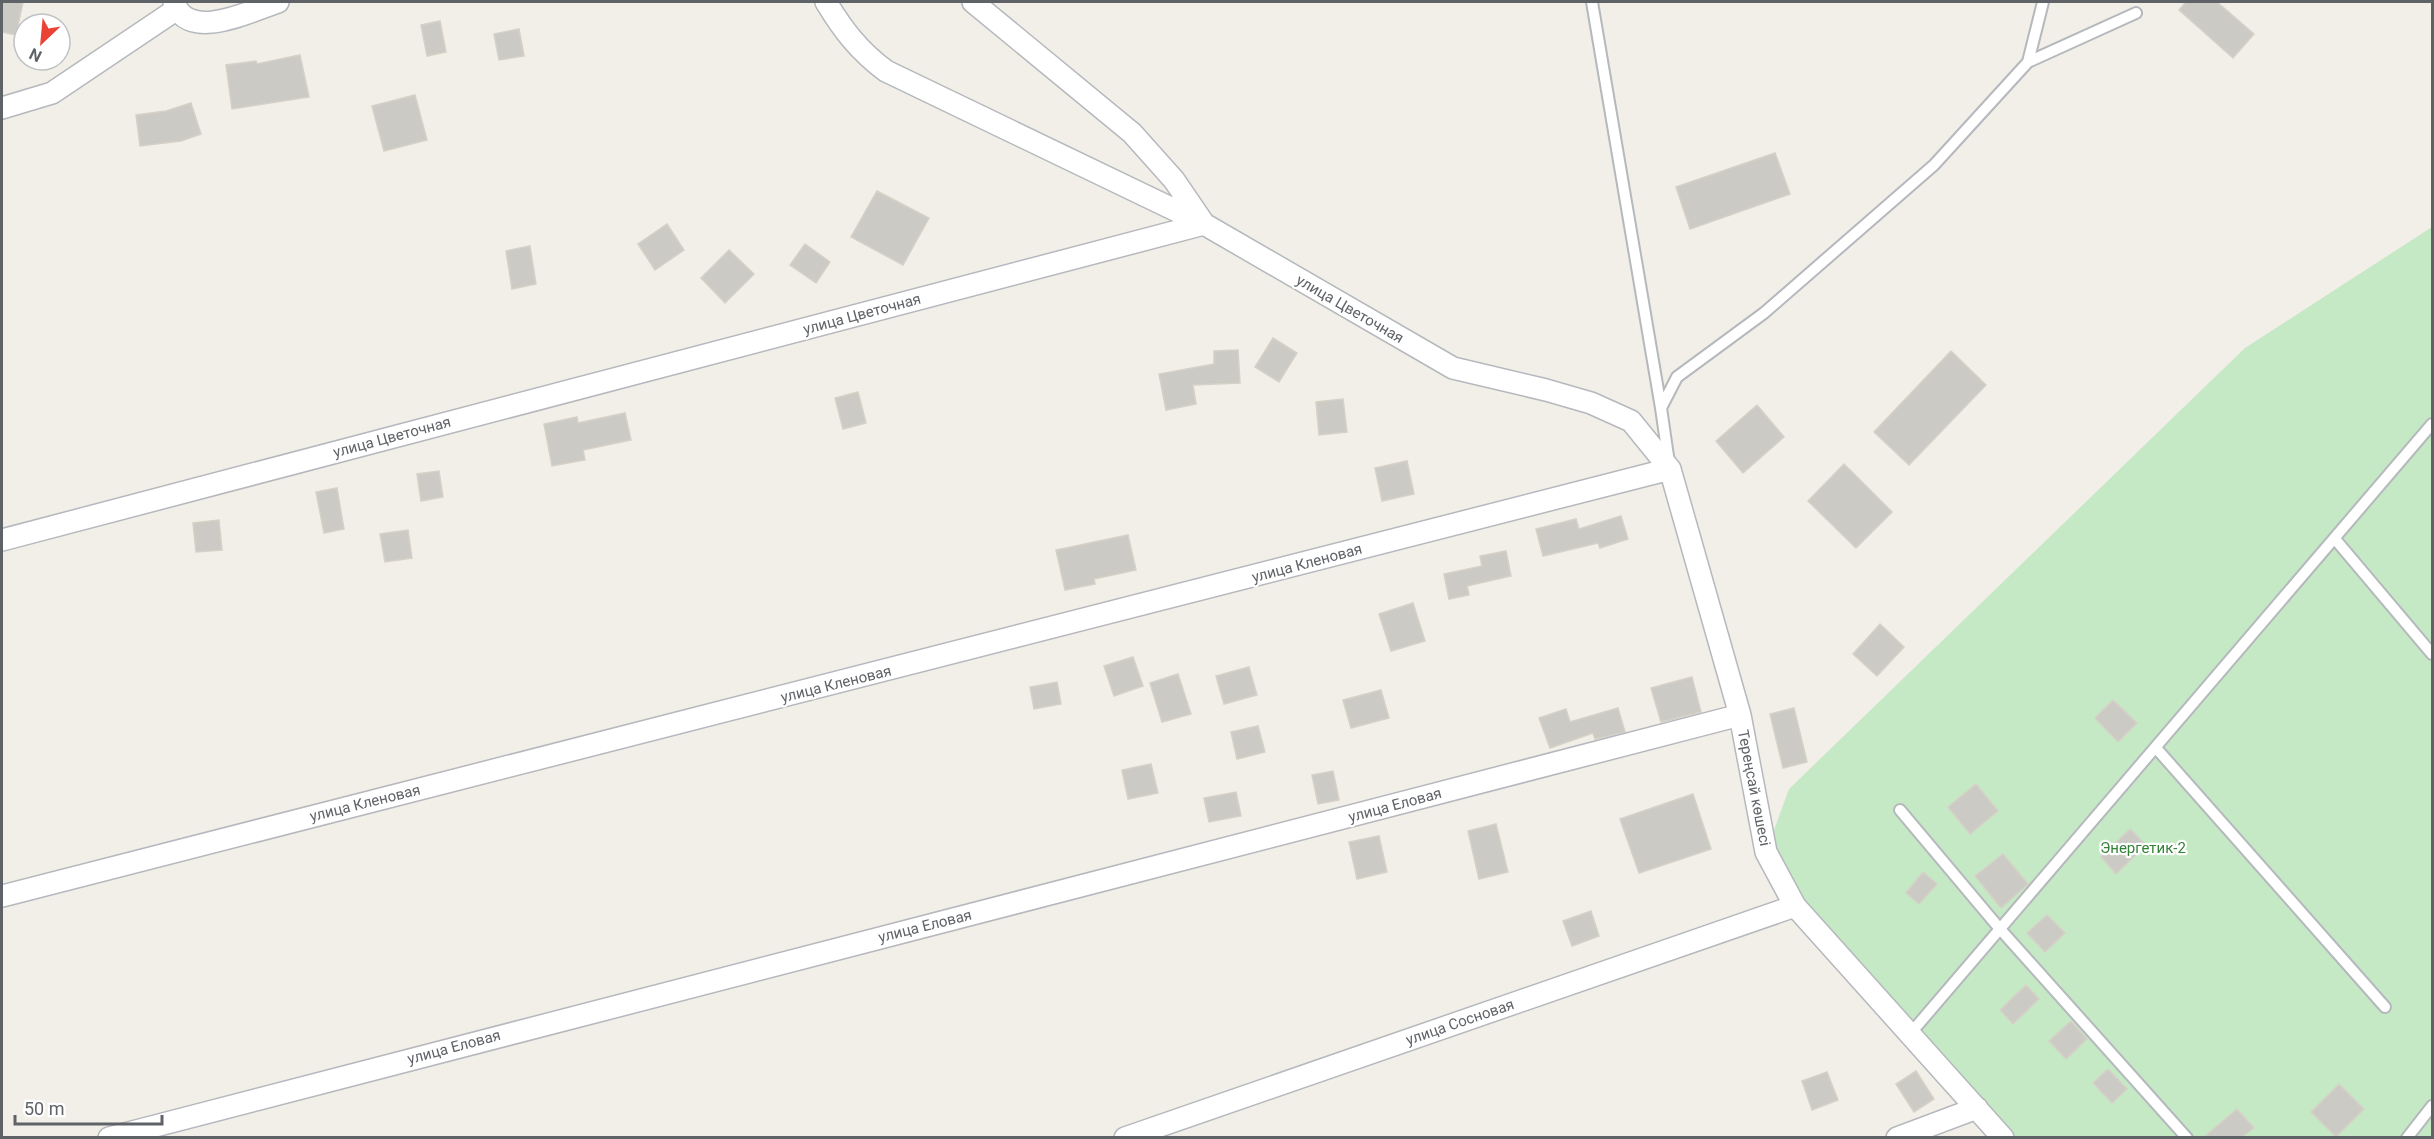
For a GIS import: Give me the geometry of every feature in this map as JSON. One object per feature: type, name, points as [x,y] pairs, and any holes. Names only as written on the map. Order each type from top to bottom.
[{"type":"street","points":[[2,108],[52,93],[175,5],[192,21],[212,23],[278,2]]},
{"type":"street","points":[[826,2],[856,46],[886,71],[1204,224]]},
{"type":"street","points":[[973,2],[1132,133],[1174,180],[1204,224]]},
{"type":"street","name":"улица Цветочная","points":[[2,540],[1204,224],[1453,368],[1580,399],[1632,420],[1670,469]]},
{"type":"street","name":"Тереңсай көшесі","points":[[1670,469],[1740,715],[1766,852],[1795,906],[2003,1137]]},
{"type":"street","name":"улица Кленовая","points":[[2,896],[1670,469]]},
{"type":"street","name":"улица Еловая","points":[[110,1137],[1740,715]]},
{"type":"street","name":"улица Сосновая","points":[[1125,1137],[1795,906]]},
{"type":"street","points":[[1897,1137],[1977,1108]]},
{"type":"lane","points":[[1592,2],[1670,469]]},
{"type":"lane","points":[[2028,62],[2043,2]]},
{"type":"lane","points":[[1661,408],[1677,377],[1764,313],[1934,165],[2028,62],[2136,13]]},
{"type":"lane","points":[[1910,1034],[2433,424]]},
{"type":"lane","points":[[2335,538],[2433,654]]},
{"type":"lane","points":[[2156,748],[2385,1007]]},
{"type":"lane","points":[[1900,810],[2000,929],[2187,1137]]},
{"type":"lane","points":[[2407,1137],[2433,1106]]},
{"type":"green space","name":"Энергетик-2","points":[[2432,227],[2432,1106],[2407,1137],[2003,1137],[1795,906],[1766,852],[1789,789],[2245,348]]},
{"type":"green space","points":[[2432,1117],[2432,1137],[2416,1137]]},
{"type":"building","points":[[2,2],[23,2],[21,12],[12,12],[12,34],[2,32]]},
{"type":"building","points":[[2186,2],[2217,2],[2254,34],[2233,58],[2179,10]]},
{"type":"building","points":[[440,21],[446,52],[427,56],[421,25]]},
{"type":"building","points":[[519,29],[524,56],[499,60],[494,34]]},
{"type":"building","points":[[300,55],[309,97],[232,109],[226,65],[256,61],[257,64]]},
{"type":"building","points":[[415,95],[427,140],[384,151],[372,106]]},
{"type":"building","points":[[191,103],[201,134],[181,141],[140,146],[136,115],[166,111]]},
{"type":"building","points":[[1775,153],[1790,194],[1690,229],[1676,187]]},
{"type":"building","points":[[877,191],[929,218],[903,265],[851,237]]},
{"type":"building","points":[[667,224],[684,250],[655,270],[638,244]]},
{"type":"building","points":[[805,244],[830,262],[816,283],[790,265]]},
{"type":"building","points":[[530,246],[536,284],[512,289],[506,251]]},
{"type":"building","points":[[729,250],[754,274],[725,303],[701,278]]},
{"type":"building","points":[[1273,338],[1297,353],[1279,382],[1255,367]]},
{"type":"building","points":[[1238,350],[1240,383],[1193,385],[1196,404],[1166,410],[1159,374],[1214,364],[1214,351]]},
{"type":"building","points":[[1951,351],[1986,385],[1909,465],[1874,432]]},
{"type":"building","points":[[858,392],[866,423],[843,429],[835,398]]},
{"type":"building","points":[[1343,399],[1347,432],[1319,435],[1316,402]]},
{"type":"building","points":[[1757,405],[1784,437],[1743,473],[1716,441]]},
{"type":"building","points":[[625,413],[631,440],[583,450],[585,460],[552,466],[544,424],[577,417],[578,423]]},
{"type":"building","points":[[1407,461],[1414,494],[1382,501],[1375,468]]},
{"type":"building","points":[[1844,464],[1892,512],[1856,548],[1808,501]]},
{"type":"building","points":[[439,471],[443,497],[421,501],[417,474]]},
{"type":"building","points":[[337,488],[344,529],[324,533],[316,492]]},
{"type":"building","points":[[1621,516],[1628,539],[1600,548],[1598,543],[1543,556],[1536,529],[1576,519],[1579,529]]},
{"type":"building","points":[[219,520],[222,550],[196,552],[193,523]]},
{"type":"building","points":[[408,530],[412,558],[385,562],[380,534]]},
{"type":"building","points":[[1128,535],[1136,570],[1094,579],[1095,584],[1065,590],[1056,550]]},
{"type":"building","points":[[1506,551],[1511,576],[1467,586],[1469,595],[1449,599],[1444,574],[1482,566],[1480,556]]},
{"type":"building","points":[[1413,603],[1425,641],[1391,651],[1379,614]]},
{"type":"building","points":[[1880,624],[1904,647],[1877,676],[1853,654]]},
{"type":"building","points":[[1133,657],[1143,686],[1114,696],[1104,666]]},
{"type":"building","points":[[1249,667],[1257,695],[1224,704],[1216,676]]},
{"type":"building","points":[[1178,674],[1191,714],[1162,722],[1150,683]]},
{"type":"building","points":[[1692,677],[1701,712],[1661,722],[1651,688]]},
{"type":"building","points":[[1057,682],[1061,704],[1034,709],[1030,687]]},
{"type":"building","points":[[1381,690],[1389,718],[1351,728],[1343,700]]},
{"type":"building","points":[[2113,700],[2137,723],[2118,742],[2095,718]]},
{"type":"building","points":[[1618,708],[1625,732],[1595,739],[1593,733],[1550,748],[1539,718],[1566,709],[1570,722]]},
{"type":"building","points":[[1794,708],[1807,762],[1783,768],[1770,714]]},
{"type":"building","points":[[1258,726],[1265,752],[1237,759],[1231,732]]},
{"type":"building","points":[[1151,764],[1158,793],[1128,799],[1122,770]]},
{"type":"building","points":[[1333,771],[1339,800],[1318,804],[1312,775]]},
{"type":"building","points":[[1976,784],[1998,811],[1970,834],[1948,807]]},
{"type":"building","points":[[1236,792],[1241,816],[1209,822],[1204,798]]},
{"type":"building","points":[[1693,794],[1711,849],[1639,873],[1620,819]]},
{"type":"building","points":[[1496,824],[1508,872],[1479,879],[1468,831]]},
{"type":"building","points":[[2130,829],[2146,845],[2116,874],[2101,857]]},
{"type":"building","points":[[1379,836],[1387,872],[1357,879],[1349,842]]},
{"type":"building","points":[[2003,854],[2028,884],[2001,908],[1975,876]]},
{"type":"building","points":[[1923,872],[1937,884],[1919,904],[1906,893]]},
{"type":"building","points":[[1591,911],[1599,936],[1572,946],[1563,921]]},
{"type":"building","points":[[2047,915],[2065,933],[2045,952],[2027,933]]},
{"type":"building","points":[[2026,985],[2039,999],[2013,1024],[2000,1010]]},
{"type":"building","points":[[2071,1021],[2087,1039],[2066,1059],[2049,1041]]},
{"type":"building","points":[[2108,1069],[2127,1089],[2112,1103],[2093,1083]]},
{"type":"building","points":[[1916,1071],[1934,1099],[1914,1112],[1896,1084]]},
{"type":"building","points":[[1827,1072],[1838,1100],[1812,1110],[1802,1081]]},
{"type":"building","points":[[2339,1084],[2364,1109],[2336,1137],[2311,1112]]},
{"type":"building","points":[[2237,1109],[2254,1128],[2242,1137],[2204,1137]]}]
